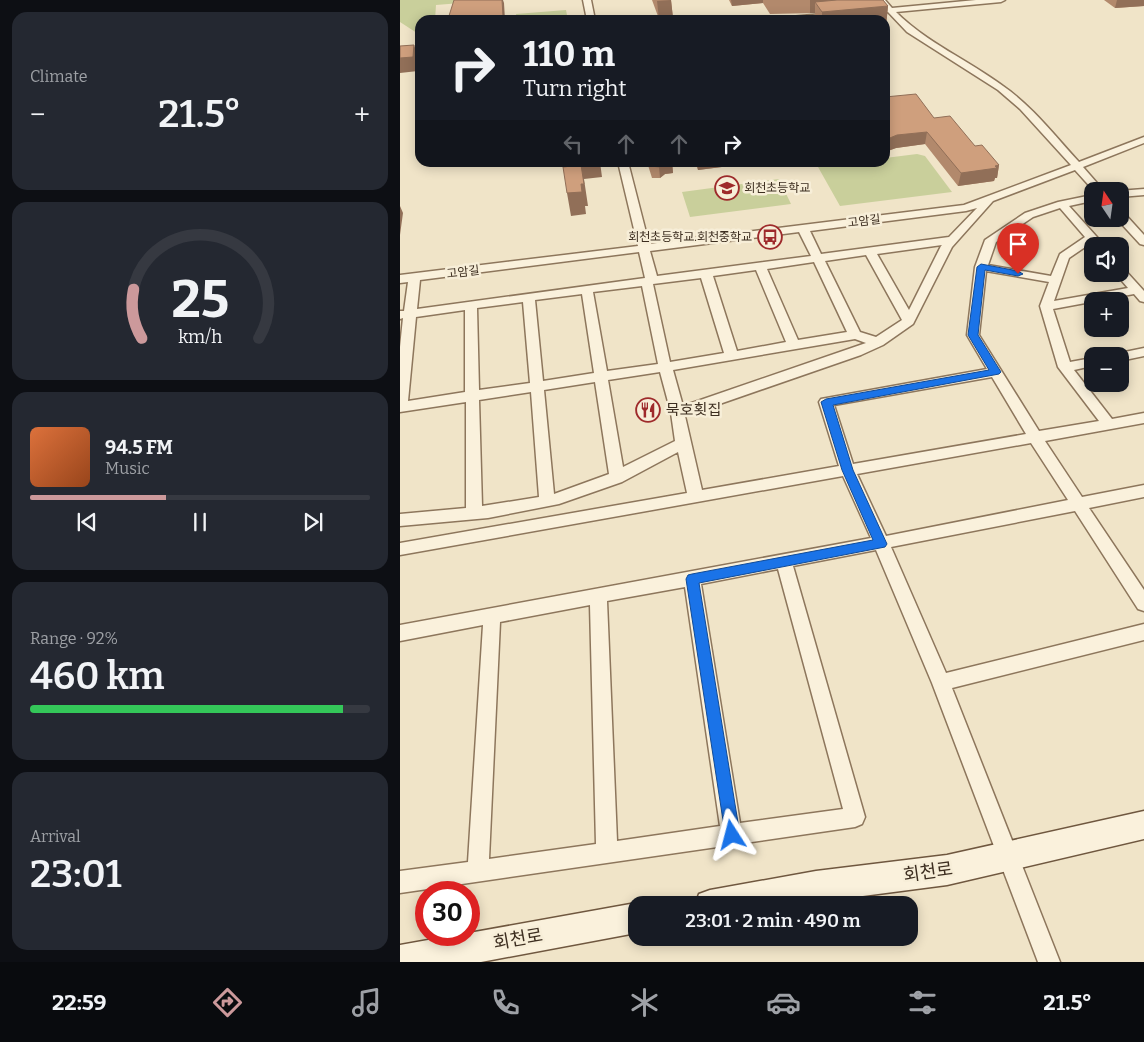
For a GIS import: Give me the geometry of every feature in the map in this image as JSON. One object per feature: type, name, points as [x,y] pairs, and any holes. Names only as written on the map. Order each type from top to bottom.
[{"type":"main road","name":"회천로","points":[[760,896],[816,886],[947,870],[1144,825]]},
{"type":"main road","name":"회천로","points":[[400,961],[628,919]]},
{"type":"street","points":[[587,0],[590,15]]},
{"type":"street","points":[[881,0],[910,30],[1001,88],[1023,107],[1091,182]]},
{"type":"street","points":[[837,15],[1001,0]]},
{"type":"street","points":[[400,55],[415,54]]},
{"type":"street","name":"고암길","points":[[400,280],[966,208],[1141,144]]},
{"type":"street","points":[[624,167],[644,249],[665,367],[678,413],[696,497]]},
{"type":"street","points":[[1129,194],[1143,193]]},
{"type":"street","points":[[678,413],[856,352],[878,342],[909,322],[951,240],[992,197]]},
{"type":"street","points":[[1084,200],[1062,204],[1029,215],[991,240],[981,267],[973,335],[1035,437],[1080,503],[1144,604]]},
{"type":"street","points":[[1062,204],[1091,237]]},
{"type":"street","points":[[1129,225],[1144,242]]},
{"type":"street","points":[[803,228],[855,335]]},
{"type":"street","points":[[405,314],[761,268],[951,240]]},
{"type":"street","points":[[1084,247],[1064,256],[1046,306],[1066,367],[1109,424]]},
{"type":"street","points":[[870,252],[909,322]]},
{"type":"street","points":[[981,267],[1056,280]]},
{"type":"street","points":[[761,268],[794,345]]},
{"type":"street","points":[[706,274],[732,356]]},
{"type":"street","points":[[414,278],[405,314],[400,407],[665,367],[855,335],[878,342]]},
{"type":"street","points":[[1129,281],[1140,294]]},
{"type":"street","points":[[588,290],[617,478]]},
{"type":"street","points":[[1046,306],[1140,294]]},
{"type":"street","points":[[529,298],[547,501]]},
{"type":"street","points":[[471,306],[474,513]]},
{"type":"street","points":[[1129,355],[1144,352]]},
{"type":"street","points":[[1066,367],[1084,364]]},
{"type":"street","points":[[996,372],[826,402],[848,470],[941,683],[1049,962]]},
{"type":"street","points":[[400,549],[1144,418]]},
{"type":"street","points":[[400,520],[474,513],[547,501],[617,478],[684,443]]},
{"type":"street","points":[[400,633],[881,544],[1144,491]]},
{"type":"street","points":[[400,882],[855,817],[784,562]]},
{"type":"street","points":[[692,579],[732,835]]},
{"type":"street","points":[[598,596],[607,852]]},
{"type":"street","points":[[478,871],[492,616]]},
{"type":"street","points":[[941,683],[1144,632]]},
{"type":"green space","points":[[400,0],[498,0],[436,5],[435,15],[415,15],[415,32],[400,22]]},
{"type":"green space","points":[[566,10],[567,15],[516,15]]},
{"type":"green space","points":[[917,154],[925,156],[952,192],[840,206],[818,167],[890,167],[890,157]]},
{"type":"green space","points":[[779,179],[791,204],[690,217],[682,192]]},
{"type":"building","points":[[454,0],[502,0],[503,15],[449,15]]},
{"type":"building","points":[[883,0],[888,6],[822,12],[815,2]]},
{"type":"building","points":[[414,45],[413,57],[400,58],[400,46]]},
{"type":"building","points":[[916,94],[934,118],[950,116],[975,146],[982,145],[999,165],[995,166],[997,168],[961,173],[927,132],[897,135],[890,138],[890,97]]},
{"type":"building","points":[[563,167],[581,167],[584,184],[581,184],[582,192],[567,193]]},
{"type":"place","name":"회천초등학교","points":[[727,188]]},
{"type":"place","name":"회천초등학교.회천중학교","points":[[770,237]]},
{"type":"place","name":"묵호횟집","points":[[648,410]]},
{"type":"route","points":[[732,835],[692,579],[881,544],[848,470],[826,402],[996,372],[973,335],[981,267],[1018,274]]}]
